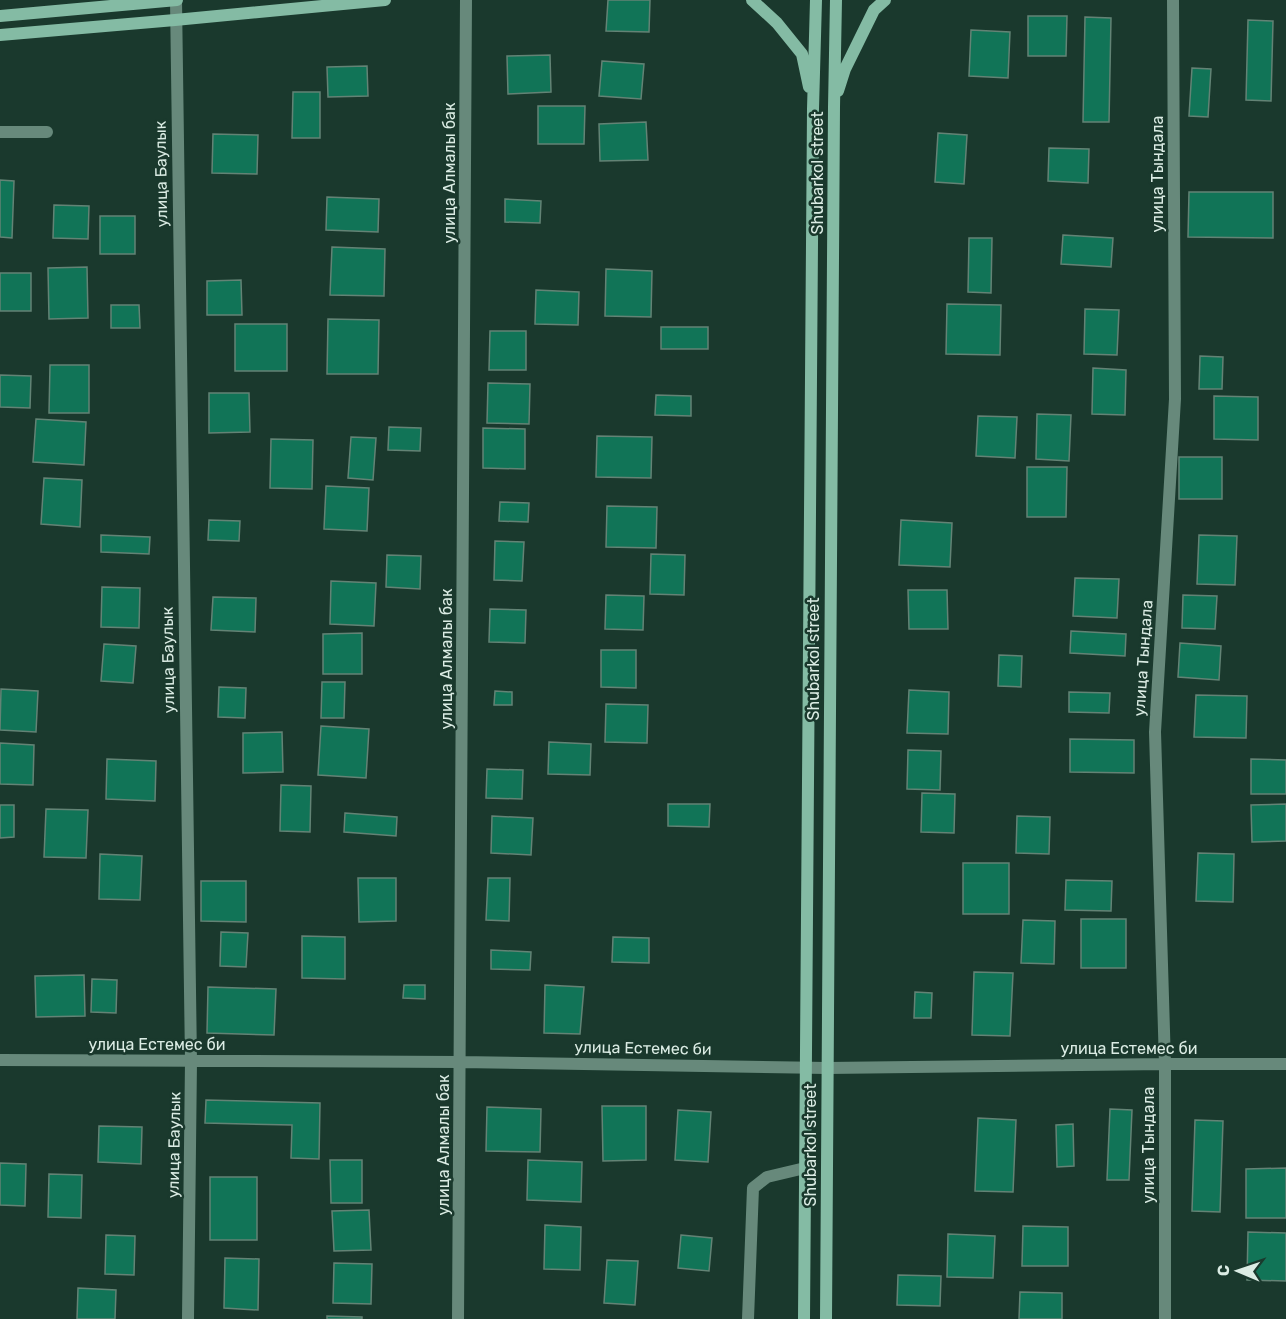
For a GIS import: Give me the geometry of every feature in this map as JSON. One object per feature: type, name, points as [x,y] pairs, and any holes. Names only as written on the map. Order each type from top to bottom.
[{"type":"street","points":[[0,16],[176,0]]},
{"type":"street","name":"улица Баулык","points":[[176,0],[191,1061],[188,1319]]},
{"type":"street","points":[[0,34],[385,0]]},
{"type":"street","name":"улица Алмалы бак","points":[[458,1319],[466,0]]},
{"type":"street","points":[[752,0],[777,23],[802,54],[813,110]]},
{"type":"street","name":"Shubarkol street","points":[[804,1319],[813,110],[816,0]]},
{"type":"street","name":"Shubarkol street","points":[[826,1319],[836,0]]},
{"type":"street","points":[[834,107],[845,69],[874,10],[885,0]]},
{"type":"street","name":"улица Тындала","points":[[1165,1319],[1165,1064],[1155,732],[1175,399],[1173,0]]},
{"type":"street","points":[[0,132],[47,132]]},
{"type":"street","name":"улица Естемес би","points":[[0,1060],[460,1062],[827,1068],[1286,1064]]},
{"type":"street","name":"Shubarkol street","points":[[748,1319],[753,1188],[767,1177],[805,1167]]},
{"type":"building","points":[[608,0],[650,0],[649,32],[606,31]]},
{"type":"building","points":[[1028,16],[1067,16],[1066,56],[1028,56]]},
{"type":"building","points":[[1085,17],[1111,18],[1109,122],[1083,122]]},
{"type":"building","points":[[1248,20],[1273,21],[1271,101],[1246,100]]},
{"type":"building","points":[[971,30],[1010,32],[1008,78],[969,76]]},
{"type":"building","points":[[550,55],[551,92],[508,94],[507,56]]},
{"type":"building","points":[[602,61],[644,64],[641,99],[599,96]]},
{"type":"building","points":[[367,66],[368,96],[328,97],[327,67]]},
{"type":"building","points":[[1192,68],[1211,69],[1208,117],[1189,116]]},
{"type":"building","points":[[293,92],[320,92],[320,138],[292,138]]},
{"type":"building","points":[[538,106],[585,106],[584,144],[538,144]]},
{"type":"building","points":[[646,122],[648,160],[600,161],[599,124]]},
{"type":"building","points":[[938,133],[967,135],[964,184],[935,182]]},
{"type":"building","points":[[213,134],[258,135],[257,174],[212,173]]},
{"type":"building","points":[[1049,148],[1089,149],[1088,183],[1048,181]]},
{"type":"building","points":[[0,180],[14,181],[12,238],[0,237]]},
{"type":"building","points":[[1189,192],[1273,192],[1273,238],[1188,237]]},
{"type":"building","points":[[327,197],[379,199],[378,232],[326,230]]},
{"type":"building","points":[[505,199],[541,201],[540,223],[505,222]]},
{"type":"building","points":[[54,205],[89,206],[88,239],[53,238]]},
{"type":"building","points":[[100,216],[135,216],[135,254],[100,254]]},
{"type":"building","points":[[1063,235],[1113,238],[1111,267],[1061,264]]},
{"type":"building","points":[[969,238],[992,238],[991,293],[968,292]]},
{"type":"building","points":[[332,247],[385,249],[384,296],[330,295]]},
{"type":"building","points":[[87,267],[88,318],[49,319],[48,268]]},
{"type":"building","points":[[606,269],[652,271],[651,317],[605,316]]},
{"type":"building","points":[[0,273],[31,273],[31,311],[0,311]]},
{"type":"building","points":[[241,280],[242,315],[207,315],[207,281]]},
{"type":"building","points":[[536,290],[579,292],[578,325],[535,324]]},
{"type":"building","points":[[947,304],[1001,305],[1000,355],[946,354]]},
{"type":"building","points":[[111,305],[139,305],[140,328],[111,328]]},
{"type":"building","points":[[1085,309],[1119,310],[1117,355],[1084,354]]},
{"type":"building","points":[[328,319],[379,320],[378,374],[327,374]]},
{"type":"building","points":[[235,324],[287,324],[287,371],[235,371]]},
{"type":"building","points":[[661,327],[708,327],[708,349],[661,349]]},
{"type":"building","points":[[490,331],[526,331],[526,370],[489,370]]},
{"type":"building","points":[[1200,356],[1223,357],[1222,389],[1199,389]]},
{"type":"building","points":[[50,365],[89,365],[89,413],[49,413]]},
{"type":"building","points":[[1093,368],[1126,370],[1125,415],[1092,414]]},
{"type":"building","points":[[0,375],[31,376],[30,408],[0,407]]},
{"type":"building","points":[[488,383],[530,384],[529,424],[487,423]]},
{"type":"building","points":[[209,393],[249,393],[250,432],[209,433]]},
{"type":"building","points":[[656,395],[691,396],[691,416],[655,415]]},
{"type":"building","points":[[1214,396],[1258,397],[1258,440],[1214,439]]},
{"type":"building","points":[[1037,414],[1071,415],[1069,461],[1036,459]]},
{"type":"building","points":[[978,416],[1017,417],[1015,458],[976,456]]},
{"type":"building","points":[[36,419],[86,422],[84,465],[33,462]]},
{"type":"building","points":[[389,427],[421,428],[420,451],[388,450]]},
{"type":"building","points":[[483,428],[525,429],[525,469],[483,468]]},
{"type":"building","points":[[597,436],[652,437],[651,478],[596,477]]},
{"type":"building","points":[[351,437],[376,438],[373,480],[348,478]]},
{"type":"building","points":[[271,439],[313,440],[312,489],[270,488]]},
{"type":"building","points":[[1179,457],[1222,457],[1222,499],[1179,499]]},
{"type":"building","points":[[1027,467],[1067,467],[1066,517],[1027,517]]},
{"type":"building","points":[[44,478],[82,480],[80,527],[41,524]]},
{"type":"building","points":[[326,486],[369,488],[367,531],[324,529]]},
{"type":"building","points":[[500,502],[529,503],[528,522],[499,521]]},
{"type":"building","points":[[607,506],[657,507],[656,548],[606,547]]},
{"type":"building","points":[[209,520],[240,521],[239,541],[208,540]]},
{"type":"building","points":[[901,520],[952,523],[950,567],[899,565]]},
{"type":"building","points":[[101,535],[150,537],[149,554],[101,552]]},
{"type":"building","points":[[1199,535],[1237,536],[1235,585],[1197,584]]},
{"type":"building","points":[[495,541],[524,542],[522,581],[494,580]]},
{"type":"building","points":[[651,554],[685,555],[684,595],[650,594]]},
{"type":"building","points":[[387,555],[421,556],[420,589],[386,587]]},
{"type":"building","points":[[1075,578],[1119,579],[1117,618],[1073,616]]},
{"type":"building","points":[[331,581],[376,583],[374,626],[330,624]]},
{"type":"building","points":[[102,587],[140,588],[139,628],[101,627]]},
{"type":"building","points":[[908,590],[947,590],[948,629],[909,629]]},
{"type":"building","points":[[606,595],[644,596],[643,630],[605,629]]},
{"type":"building","points":[[1183,595],[1217,596],[1215,629],[1182,628]]},
{"type":"building","points":[[213,597],[256,598],[255,632],[211,630]]},
{"type":"building","points":[[490,609],[526,610],[525,643],[489,642]]},
{"type":"building","points":[[1071,631],[1126,634],[1125,656],[1070,653]]},
{"type":"building","points":[[362,633],[362,674],[323,674],[323,634]]},
{"type":"building","points":[[1180,643],[1221,646],[1219,680],[1178,677]]},
{"type":"building","points":[[104,644],[136,646],[133,683],[101,681]]},
{"type":"building","points":[[601,650],[636,650],[636,688],[601,687]]},
{"type":"building","points":[[999,655],[1022,656],[1021,687],[998,686]]},
{"type":"building","points":[[322,682],[345,682],[344,718],[321,718]]},
{"type":"building","points":[[219,687],[246,688],[245,718],[218,717]]},
{"type":"building","points":[[1,689],[38,691],[36,732],[0,730]]},
{"type":"building","points":[[909,690],[949,692],[948,734],[907,733]]},
{"type":"building","points":[[495,691],[512,692],[512,705],[494,705]]},
{"type":"building","points":[[1069,692],[1110,693],[1109,713],[1069,712]]},
{"type":"building","points":[[1196,695],[1247,696],[1246,738],[1194,737]]},
{"type":"building","points":[[606,704],[648,705],[647,743],[605,742]]},
{"type":"building","points":[[321,726],[369,729],[366,778],[318,775]]},
{"type":"building","points":[[282,732],[283,772],[243,773],[243,733]]},
{"type":"building","points":[[1070,739],[1134,740],[1134,773],[1070,772]]},
{"type":"building","points":[[549,742],[591,744],[590,775],[548,774]]},
{"type":"building","points":[[0,743],[34,745],[33,785],[0,784]]},
{"type":"building","points":[[908,750],[941,751],[940,790],[907,789]]},
{"type":"building","points":[[107,759],[156,761],[155,801],[106,799]]},
{"type":"building","points":[[1251,759],[1286,760],[1286,794],[1251,794]]},
{"type":"building","points":[[487,769],[523,770],[522,799],[486,798]]},
{"type":"building","points":[[281,785],[311,786],[310,832],[280,831]]},
{"type":"building","points":[[922,793],[955,794],[954,833],[921,832]]},
{"type":"building","points":[[668,804],[710,804],[709,827],[668,826]]},
{"type":"building","points":[[1286,804],[1286,841],[1252,842],[1251,805]]},
{"type":"building","points":[[0,805],[14,805],[14,837],[0,838]]},
{"type":"building","points":[[46,809],[88,810],[86,858],[44,857]]},
{"type":"building","points":[[345,813],[397,817],[396,836],[344,832]]},
{"type":"building","points":[[492,816],[533,818],[531,855],[491,853]]},
{"type":"building","points":[[1017,816],[1050,817],[1049,854],[1016,853]]},
{"type":"building","points":[[1198,853],[1234,854],[1233,902],[1196,901]]},
{"type":"building","points":[[100,854],[142,856],[140,900],[99,899]]},
{"type":"building","points":[[963,863],[1009,863],[1009,914],[963,914]]},
{"type":"building","points":[[358,878],[396,878],[396,921],[359,922]]},
{"type":"building","points":[[488,878],[510,878],[509,921],[486,920]]},
{"type":"building","points":[[1066,880],[1112,881],[1111,911],[1065,910]]},
{"type":"building","points":[[201,881],[246,881],[246,922],[201,921]]},
{"type":"building","points":[[1081,919],[1126,919],[1126,968],[1081,968]]},
{"type":"building","points":[[1023,920],[1055,921],[1054,964],[1021,963]]},
{"type":"building","points":[[221,932],[248,933],[246,967],[220,966]]},
{"type":"building","points":[[302,936],[345,937],[345,979],[302,978]]},
{"type":"building","points":[[613,937],[649,938],[649,963],[612,962]]},
{"type":"building","points":[[491,950],[531,952],[530,970],[491,969]]},
{"type":"building","points":[[974,972],[1013,973],[1010,1036],[972,1035]]},
{"type":"building","points":[[84,975],[85,1016],[36,1017],[35,976]]},
{"type":"building","points":[[92,979],[117,980],[116,1013],[91,1012]]},
{"type":"building","points":[[404,985],[425,985],[425,999],[403,998]]},
{"type":"building","points":[[545,985],[584,987],[580,1034],[544,1033]]},
{"type":"building","points":[[208,987],[276,989],[274,1035],[207,1033]]},
{"type":"building","points":[[915,992],[932,993],[931,1018],[914,1018]]},
{"type":"building","points":[[206,1100],[320,1103],[319,1159],[291,1158],[292,1125],[205,1123]]},
{"type":"building","points":[[602,1106],[646,1106],[646,1160],[603,1161]]},
{"type":"building","points":[[487,1107],[541,1109],[540,1152],[486,1151]]},
{"type":"building","points":[[1110,1109],[1132,1110],[1129,1180],[1107,1180]]},
{"type":"building","points":[[678,1110],[711,1112],[708,1162],[675,1160]]},
{"type":"building","points":[[978,1118],[1016,1120],[1013,1192],[975,1191]]},
{"type":"building","points":[[1195,1120],[1223,1121],[1220,1212],[1192,1211]]},
{"type":"building","points":[[1073,1124],[1074,1166],[1057,1167],[1056,1125]]},
{"type":"building","points":[[99,1126],[142,1127],[141,1164],[98,1162]]},
{"type":"building","points":[[330,1160],[362,1160],[362,1203],[331,1203]]},
{"type":"building","points":[[528,1160],[582,1162],[581,1202],[527,1200]]},
{"type":"building","points":[[0,1163],[26,1164],[25,1206],[0,1205]]},
{"type":"building","points":[[1286,1168],[1286,1218],[1246,1218],[1246,1169]]},
{"type":"building","points":[[49,1174],[82,1175],[81,1218],[48,1217]]},
{"type":"building","points":[[210,1177],[257,1177],[257,1240],[210,1240]]},
{"type":"building","points":[[369,1210],[371,1250],[334,1251],[332,1211]]},
{"type":"building","points":[[545,1225],[581,1227],[580,1270],[544,1269]]},
{"type":"building","points":[[1023,1226],[1068,1227],[1068,1266],[1022,1266]]},
{"type":"building","points":[[1248,1232],[1286,1233],[1286,1281],[1247,1280]]},
{"type":"building","points":[[948,1234],[995,1236],[993,1278],[947,1277]]},
{"type":"building","points":[[106,1235],[135,1236],[134,1275],[105,1274]]},
{"type":"building","points":[[681,1235],[712,1238],[709,1271],[678,1268]]},
{"type":"building","points":[[225,1258],[259,1259],[258,1310],[224,1308]]},
{"type":"building","points":[[607,1260],[638,1261],[635,1305],[604,1303]]},
{"type":"building","points":[[334,1263],[372,1264],[371,1304],[333,1303]]},
{"type":"building","points":[[898,1275],[941,1276],[940,1306],[897,1305]]},
{"type":"building","points":[[78,1288],[116,1290],[115,1319],[77,1319]]},
{"type":"building","points":[[1020,1292],[1062,1293],[1062,1319],[1019,1319]]},
{"type":"building","points":[[327,1316],[362,1317],[362,1319],[327,1319]]}]
